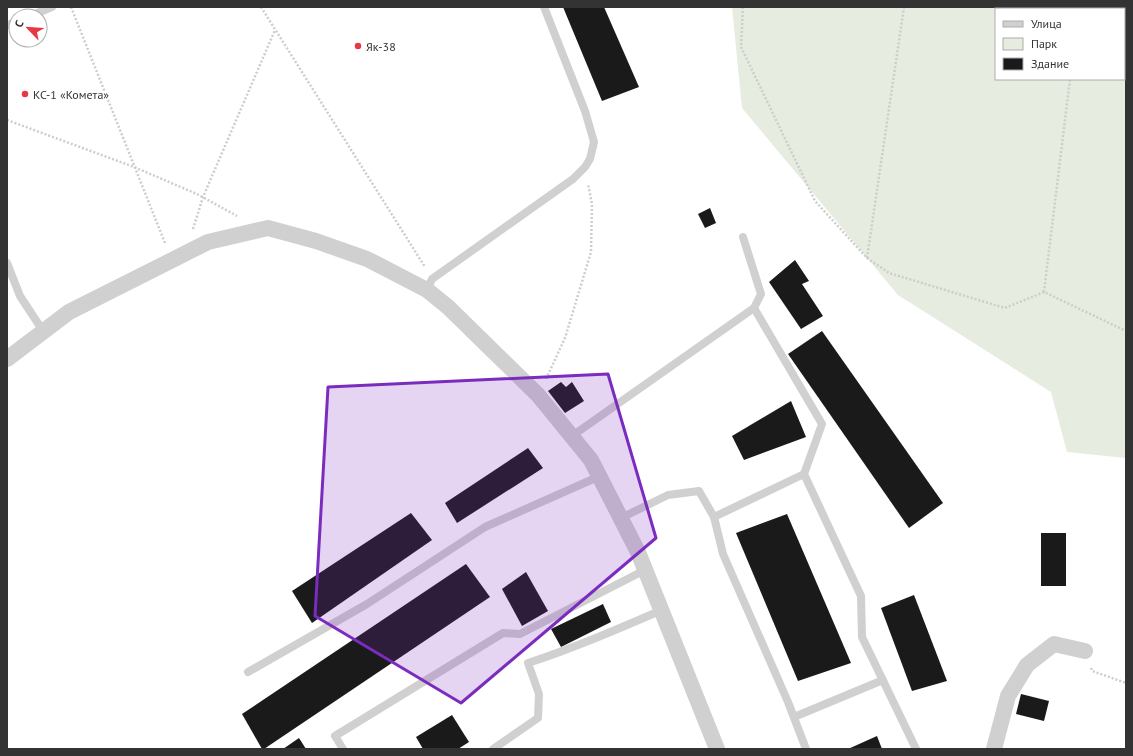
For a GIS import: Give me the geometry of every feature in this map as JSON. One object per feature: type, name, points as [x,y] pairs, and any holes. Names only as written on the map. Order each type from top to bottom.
[{"type":"street","points":[[7,359],[68,312],[208,242],[268,228],[316,241],[367,259],[430,285],[448,306],[538,395],[591,460],[638,552],[717,749]]},
{"type":"street","points":[[994,749],[1008,696],[1027,665],[1054,644],[1085,651]]},
{"type":"lane","points":[[430,285],[573,179],[585,167],[590,159],[594,142],[585,111],[544,7]]},
{"type":"lane","points":[[572,436],[754,308],[761,294],[743,237]]},
{"type":"lane","points":[[7,263],[20,296],[43,331]]},
{"type":"lane","points":[[714,517],[804,474],[822,424],[754,308]]},
{"type":"lane","points":[[804,474],[861,596],[862,637],[916,749]]},
{"type":"lane","points":[[248,672],[367,604],[485,527],[600,476]]},
{"type":"lane","points":[[621,518],[668,495],[699,491],[714,517],[723,554],[788,702],[806,749]]},
{"type":"lane","points":[[343,749],[335,736],[503,633],[520,634],[645,570]]},
{"type":"lane","points":[[493,749],[538,718],[539,694],[528,663],[554,655],[662,610]]},
{"type":"lane","points":[[794,717],[883,680]]},
{"type":"path","points":[[71,7],[134,167],[178,257]]},
{"type":"path","points":[[261,7],[430,285]]},
{"type":"path","points":[[742,7],[741,47],[815,201],[867,258],[888,273],[1005,308],[1044,292],[1126,331]]},
{"type":"path","points":[[867,258],[904,7]]},
{"type":"path","points":[[178,257],[276,30]]},
{"type":"path","points":[[1044,292],[1070,80]]},
{"type":"path","points":[[7,120],[134,167],[197,194],[261,230]]},
{"type":"path","points":[[538,395],[565,338],[591,252],[592,204],[585,167]]},
{"type":"path","points":[[1085,651],[1092,671],[1126,683]]},
{"type":"highlighted area","points":[[608,374],[656,538],[461,703],[315,616],[328,387]]},
{"type":"green space","points":[[732,7],[1126,7],[1126,458],[1067,452],[1051,392],[898,295],[742,108]]},
{"type":"building","points":[[563,7],[604,7],[639,87],[602,101]]},
{"type":"building","points":[[710,208],[716,223],[705,228],[698,214]]},
{"type":"building","points":[[795,260],[809,281],[802,284],[823,316],[801,329],[769,282]]},
{"type":"building","points":[[822,331],[943,503],[909,528],[788,354]]},
{"type":"building","points":[[561,382],[566,387],[572,382],[584,401],[565,413],[548,391]]},
{"type":"building","points":[[791,401],[806,437],[744,460],[732,436]]},
{"type":"building","points":[[528,448],[543,468],[457,523],[445,503]]},
{"type":"building","points":[[411,513],[432,540],[312,623],[292,591]]},
{"type":"building","points":[[787,514],[851,663],[798,681],[736,533]]},
{"type":"building","points":[[1041,533],[1066,533],[1066,586],[1041,586]]},
{"type":"building","points":[[466,564],[490,597],[262,749],[242,714]]},
{"type":"building","points":[[526,572],[548,611],[522,626],[502,589]]},
{"type":"building","points":[[914,595],[947,681],[912,691],[881,608]]},
{"type":"building","points":[[603,604],[611,622],[561,647],[551,629]]},
{"type":"building","points":[[1021,694],[1049,701],[1044,721],[1016,714]]},
{"type":"building","points":[[452,715],[469,742],[458,749],[423,749],[416,737]]},
{"type":"building","points":[[877,736],[882,749],[848,749]]},
{"type":"building","points":[[299,738],[306,749],[283,749]]},
{"type":"place","name":"Як-38","points":[[358,46]]},
{"type":"place","name":"КС-1 «Комета»","points":[[25,94]]}]
